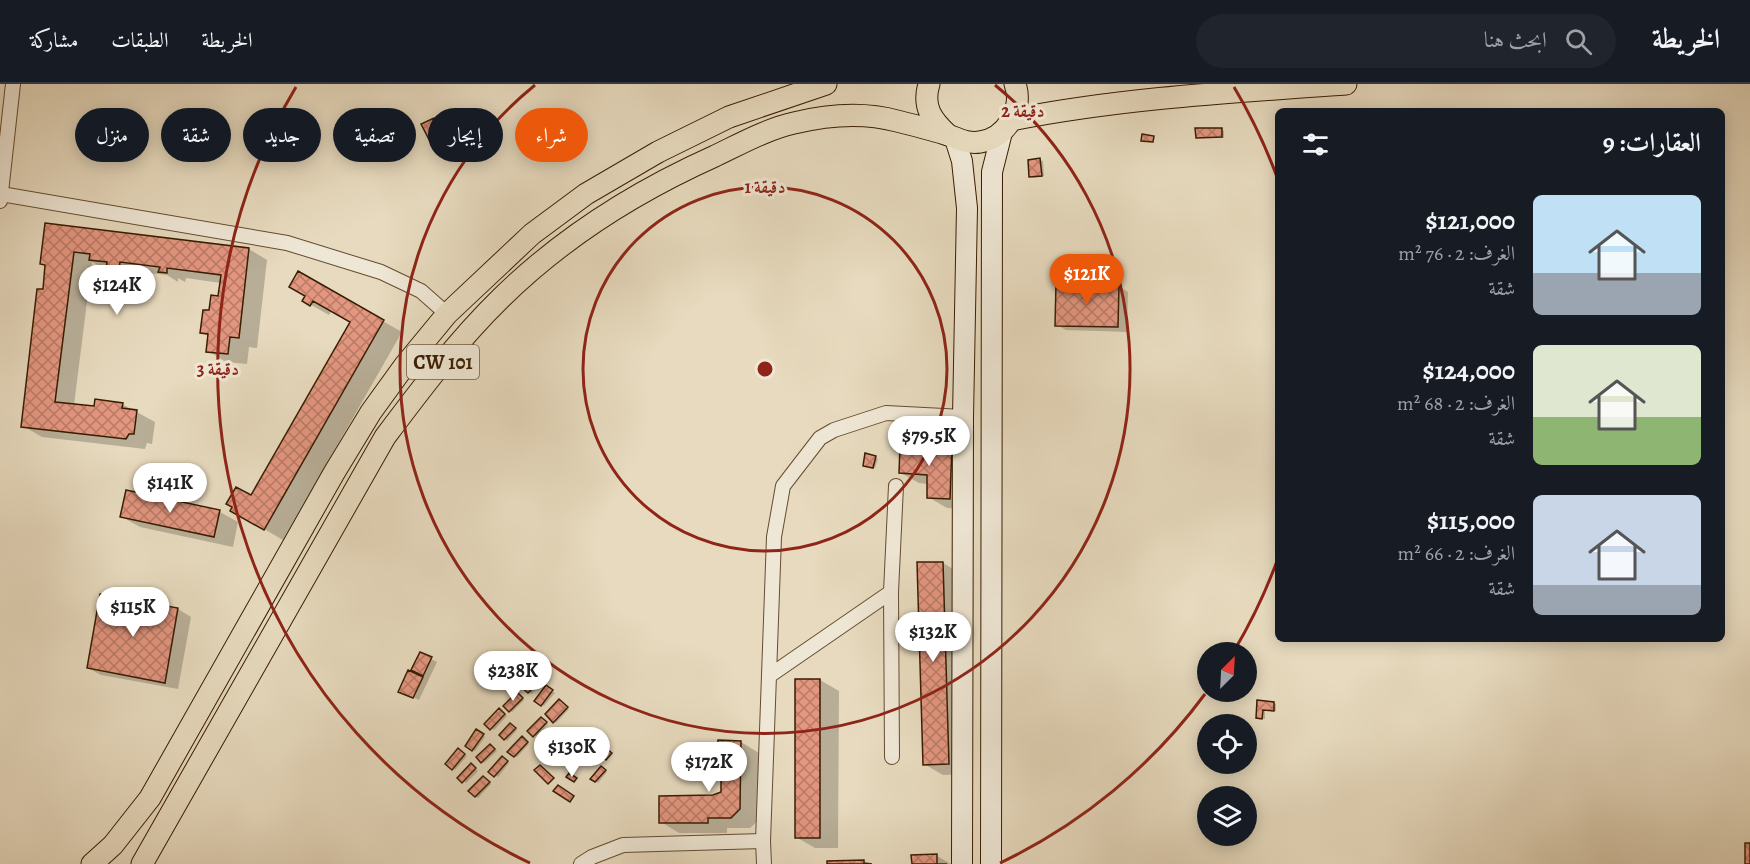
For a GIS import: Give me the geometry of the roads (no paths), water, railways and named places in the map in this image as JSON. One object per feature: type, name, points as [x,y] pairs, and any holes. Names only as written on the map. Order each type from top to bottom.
[{"type":"main road","name":"CW 101","points":[[92,864],[113,845],[150,798],[333,473],[371,412],[405,365],[447,314],[532,234],[586,194],[658,152],[729,117],[826,84]]},
{"type":"main road","points":[[929,84],[928,107],[934,122],[951,137],[962,161],[967,208],[963,417],[962,864]]},
{"type":"main road","points":[[991,864],[992,172],[1006,126],[1017,105],[1015,84]]},
{"type":"main road","points":[[951,137],[978,142],[988,140],[1006,126],[1058,111],[1124,102],[1346,84]]},
{"type":"main road","name":"CW 101","points":[[142,864],[385,437],[440,365],[502,297],[604,215],[672,175],[754,138],[794,123],[845,115],[895,120],[951,137]]},
{"type":"street","points":[[0,201],[13,84]]},
{"type":"street","points":[[1,194],[287,243],[381,272],[421,291],[447,314]]},
{"type":"street","points":[[764,864],[774,537],[783,486],[820,438],[834,430],[886,413],[963,417]]},
{"type":"street","points":[[892,757],[891,592],[896,486]]},
{"type":"street","points":[[769,676],[891,592]]},
{"type":"street","points":[[581,864],[592,857],[623,845],[763,842]]}]
